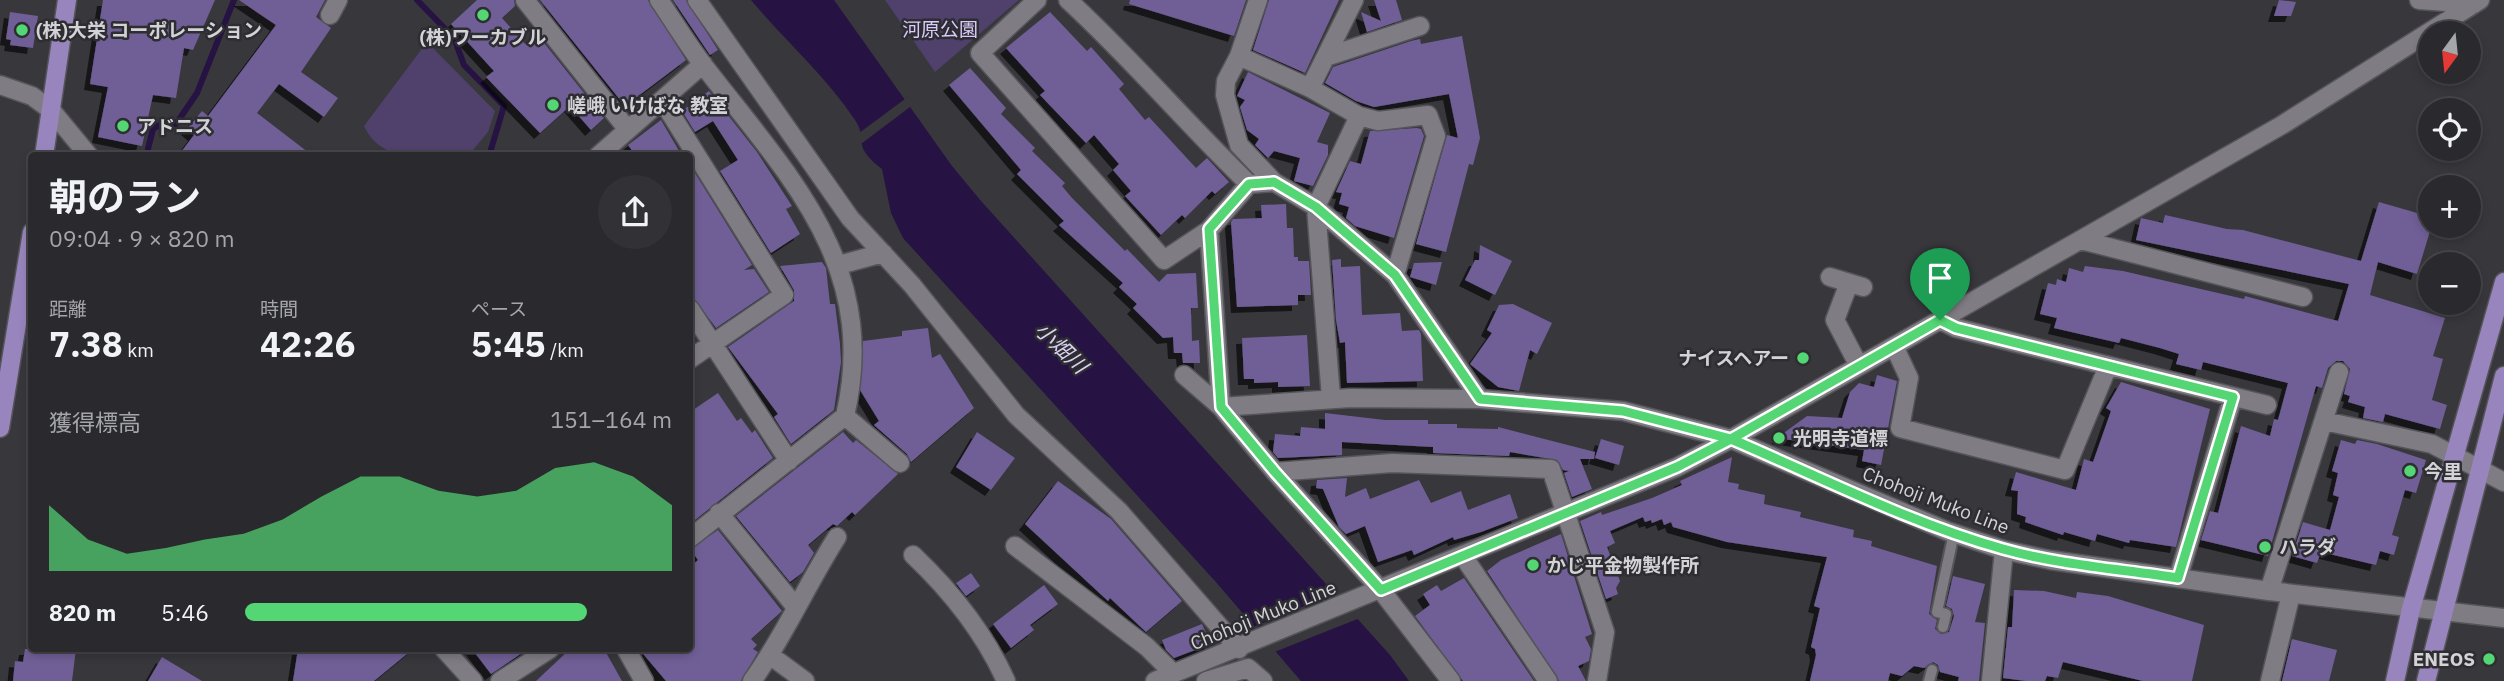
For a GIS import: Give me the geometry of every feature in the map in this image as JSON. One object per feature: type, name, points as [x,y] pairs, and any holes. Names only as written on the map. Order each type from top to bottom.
[{"type":"main road","points":[[45,152],[67,0]]},
{"type":"main road","points":[[0,428],[28,256]]},
{"type":"main road","points":[[2395,681],[2411,609],[2504,282]]},
{"type":"main road","points":[[2426,681],[2504,376]]},
{"type":"street","points":[[525,0],[628,130]]},
{"type":"street","points":[[659,0],[703,64],[796,182],[839,265],[852,342],[851,392],[845,416],[693,535]]},
{"type":"street","points":[[697,0],[837,201],[1016,415],[1119,511],[1239,649]]},
{"type":"street","points":[[1038,0],[980,53],[1164,260],[1209,229],[1249,184],[1274,182]]},
{"type":"street","points":[[1068,0],[1108,37],[1199,136],[1249,184]]},
{"type":"street","points":[[1258,0],[1226,81],[1229,107],[1239,145],[1274,182],[1316,207],[1395,275],[1480,399]]},
{"type":"street","points":[[1310,88],[1354,0]]},
{"type":"street","points":[[2419,0],[2477,2]]},
{"type":"street","points":[[1221,407],[1331,398],[1480,399],[1623,411],[1731,439],[2282,125],[2477,2]]},
{"type":"street","points":[[1326,57],[1420,26]]},
{"type":"street","points":[[1238,56],[1310,88],[1359,116],[1378,121],[1428,115],[1436,136],[1395,275]]},
{"type":"street","points":[[603,152],[703,64]]},
{"type":"street","points":[[0,85],[32,96],[51,110],[86,152]]},
{"type":"street","points":[[662,100],[784,295],[693,357]]},
{"type":"street","points":[[1331,398],[1316,207],[1359,116]]},
{"type":"street","points":[[1209,229],[1221,407]]},
{"type":"street","points":[[2081,240],[2303,298]]},
{"type":"street","points":[[839,265],[883,253]]},
{"type":"street","points":[[1830,277],[1856,285],[1835,320],[1859,366]]},
{"type":"street","points":[[693,314],[789,461]]},
{"type":"street","points":[[1940,320],[1956,328],[2267,405]]},
{"type":"street","points":[[1894,346],[1909,378],[1900,428],[2066,470],[2108,366]]},
{"type":"street","points":[[2269,591],[2339,372]]},
{"type":"street","points":[[1184,375],[1221,407],[1275,472],[1381,590],[1451,681]]},
{"type":"street","points":[[2178,578],[2233,397]]},
{"type":"street","points":[[845,416],[900,463]]},
{"type":"street","points":[[2323,421],[2432,444],[2504,482]]},
{"type":"street","name":"Chohoji Muko Line","points":[[1155,681],[1174,673],[1197,673],[1239,649],[1677,467],[1731,439],[1954,533],[2004,550],[2050,560],[2291,594],[2504,618]]},
{"type":"street","points":[[1275,472],[1392,463],[1551,469],[1605,632],[1597,681]]},
{"type":"street","points":[[719,513],[795,606]]},
{"type":"street","points":[[752,681],[771,656],[795,606],[837,537]]},
{"type":"street","points":[[1015,547],[1147,647],[1174,673]]},
{"type":"street","points":[[1991,681],[2004,550]]},
{"type":"street","points":[[914,555],[973,621],[1006,681]]},
{"type":"street","points":[[1464,556],[1548,681]]},
{"type":"street","points":[[2270,681],[2291,594]]},
{"type":"street","points":[[447,652],[473,681]]},
{"type":"street","points":[[500,681],[545,652]]},
{"type":"street","points":[[628,652],[645,681]]},
{"type":"street","points":[[771,656],[805,681]]},
{"type":"street","points":[[1206,681],[1248,668],[1263,681]]},
{"type":"lane","points":[[1943,626],[1946,614],[1937,612],[1954,533]]},
{"type":"green space","name":"河原公園","points":[[885,0],[1019,0],[935,72]]},
{"type":"green space","points":[[427,42],[495,111],[488,132],[471,152],[393,152],[372,139],[364,126]]},
{"type":"water","name":"小畑川","points":[[751,0],[834,0],[952,166],[981,201],[1390,655],[1409,681],[1301,681],[1215,581],[903,238],[891,213],[882,169],[866,154],[855,120],[831,88]]},
{"type":"pier","points":[[909,96],[914,104],[857,147],[855,136]]},
{"type":"pier","points":[[1336,593],[1360,618],[1272,653],[1251,628]]},
{"type":"building","points":[[103,0],[215,0],[193,50],[184,48],[176,98],[153,95],[142,146],[98,137],[108,87],[90,84]]},
{"type":"building","points":[[239,0],[325,0],[316,17],[331,28],[301,72],[338,98],[324,117],[279,84],[257,113],[308,152],[181,152],[194,135],[187,129],[202,111],[208,116],[276,25]]},
{"type":"building","points":[[477,0],[514,0],[515,6],[502,18],[525,44],[537,34],[604,118],[591,130],[570,106],[540,133],[486,77],[494,71],[451,24]]},
{"type":"building","points":[[540,0],[648,0],[686,60],[625,106]]},
{"type":"building","points":[[673,0],[686,0],[718,50],[710,55]]},
{"type":"building","points":[[1130,0],[1246,0],[1234,36],[1129,4]]},
{"type":"building","points":[[1269,0],[1339,0],[1305,73],[1253,50]]},
{"type":"building","points":[[1374,0],[1396,0],[1402,20],[1367,32],[1361,12],[1381,21]]},
{"type":"building","points":[[2279,0],[2296,2],[2291,16],[2274,16]]},
{"type":"building","name":"(株)大栄 コーポレーション","points":[[10,12],[38,16],[33,48],[10,45],[11,40],[6,39]]},
{"type":"building","points":[[1050,12],[1087,51],[1091,47],[1124,84],[1119,89],[1145,120],[1149,117],[1196,168],[1207,158],[1229,182],[1215,194],[1212,191],[1185,218],[1182,215],[1161,235],[1125,196],[1131,191],[1113,170],[1119,164],[1094,135],[1086,143],[1040,95],[1045,91],[1006,48]]},
{"type":"building","points":[[1462,36],[1480,138],[1473,165],[1469,164],[1446,252],[1416,244],[1447,135],[1458,138],[1449,94],[1374,107],[1356,101],[1325,83],[1333,67],[1411,41],[1420,39],[1421,44]]},
{"type":"building","points":[[970,68],[1006,108],[1001,114],[1035,148],[1032,151],[1065,183],[1062,186],[1072,198],[1159,282],[1167,274],[1196,273],[1198,308],[1191,308],[1192,341],[1199,340],[1200,363],[1183,363],[1182,353],[1174,353],[1173,337],[1163,338],[1133,308],[1137,304],[1119,287],[1123,283],[1059,225],[1064,221],[1017,174],[1021,170],[949,85]]},
{"type":"building","points":[[1248,72],[1330,113],[1317,142],[1328,145],[1328,155],[1313,186],[1294,181],[1300,158],[1274,151],[1268,158],[1255,145],[1259,139],[1247,130],[1240,107],[1245,100],[1237,96]]},
{"type":"building","points":[[709,91],[757,152],[792,206],[786,209],[800,234],[771,253],[720,171],[738,160],[713,121],[695,132],[682,111]]},
{"type":"building","points":[[661,120],[680,152],[633,152],[628,145]]},
{"type":"building","points":[[1421,129],[1424,136],[1394,238],[1355,226],[1346,218],[1349,207],[1339,204],[1342,193],[1336,192],[1350,161],[1361,164],[1370,131]]},
{"type":"building","points":[[693,170],[752,265],[744,270],[754,269],[769,292],[716,328],[693,297]]},
{"type":"building","points":[[2379,202],[2418,213],[2418,238],[2428,238],[2424,252],[2418,252],[2417,274],[2378,262],[2370,295],[2418,310],[2418,315],[2445,318],[2433,356],[2443,359],[2432,400],[2447,405],[2440,429],[2385,414],[2383,422],[2363,418],[2365,407],[2348,402],[2350,396],[2344,394],[2350,369],[2343,361],[2336,361],[2328,368],[2322,388],[2316,386],[2268,556],[2201,540],[2210,511],[2218,513],[2241,426],[2270,436],[2274,419],[2278,420],[2288,383],[2203,362],[2201,370],[2176,364],[2179,354],[2121,338],[2119,343],[2054,328],[2057,318],[2040,314],[2048,283],[2056,285],[2057,279],[2066,282],[2069,268],[2083,272],[2085,266],[2123,271],[2244,299],[2245,296],[2338,321],[2349,284],[2136,240],[2141,218],[2163,223],[2165,215],[2243,230],[2361,261]]},
{"type":"building","points":[[1286,204],[1287,228],[1293,228],[1294,257],[1298,257],[1298,261],[1309,261],[1311,295],[1298,295],[1298,305],[1237,307],[1231,222],[1233,219],[1262,218],[1261,205]]},
{"type":"building","points":[[1480,245],[1512,261],[1495,295],[1465,280],[1475,260],[1479,260]]},
{"type":"building","points":[[1341,259],[1341,267],[1360,266],[1362,315],[1400,313],[1402,331],[1419,330],[1423,381],[1347,383],[1345,342],[1340,343],[1336,320],[1332,260]]},
{"type":"building","points":[[822,262],[826,268],[830,304],[835,304],[840,344],[841,362],[834,410],[791,444],[774,417],[778,414],[728,347],[794,301],[794,290],[780,266]]},
{"type":"building","points":[[1442,262],[1436,285],[1410,277],[1414,263]]},
{"type":"building","points":[[1513,304],[1552,323],[1537,354],[1530,350],[1519,391],[1498,387],[1470,364],[1492,333],[1487,330],[1499,305]]},
{"type":"building","points":[[928,328],[932,358],[940,354],[974,408],[911,462],[907,454],[874,425],[879,421],[860,390],[863,341],[902,336],[902,331]]},
{"type":"building","points":[[1307,335],[1310,386],[1278,387],[1278,382],[1254,383],[1254,379],[1244,379],[1242,338]]},
{"type":"building","points":[[1877,375],[1897,381],[1881,465],[1862,461],[1864,450],[1777,438],[1807,416],[1842,418],[1850,392],[1859,383],[1874,387]]},
{"type":"building","points":[[2121,382],[2210,409],[2176,547],[2130,540],[2129,543],[2097,534],[2095,541],[2064,532],[2063,535],[2025,522],[2026,517],[2017,514],[2018,491],[2011,490],[2016,472],[2076,490],[2084,459],[2093,462],[2111,411],[2106,408]]},
{"type":"building","points":[[718,393],[737,421],[741,418],[752,433],[755,430],[773,458],[693,522],[693,410]]},
{"type":"building","points":[[1325,413],[1385,420],[1428,420],[1428,424],[1457,424],[1457,428],[1498,427],[1595,452],[1594,459],[1580,459],[1592,489],[1572,497],[1564,473],[1569,471],[1563,470],[1557,460],[1510,452],[1509,456],[1433,453],[1433,447],[1342,442],[1342,455],[1278,458],[1273,452],[1275,434],[1300,436],[1301,427],[1325,429]]},
{"type":"building","points":[[843,432],[853,443],[856,440],[898,474],[855,515],[852,512],[837,526],[833,524],[808,545],[814,553],[803,572],[790,582],[736,516]]},
{"type":"building","points":[[977,432],[1015,458],[991,490],[956,467]]},
{"type":"building","points":[[1601,439],[1624,446],[1619,465],[1595,458]]},
{"type":"building","points":[[2341,440],[2355,444],[2357,440],[2377,444],[2426,460],[2416,493],[2405,490],[2392,535],[2399,537],[2394,555],[2380,551],[2376,565],[2321,552],[2317,563],[2292,556],[2303,522],[2330,530],[2339,497],[2333,495],[2338,473],[2332,471]]},
{"type":"building","points":[[1732,457],[1728,482],[1739,484],[1738,489],[1765,495],[1764,504],[1801,512],[1800,517],[1854,530],[1853,537],[1872,541],[1871,546],[1937,566],[1929,614],[1937,620],[1935,629],[1941,634],[1949,632],[1954,616],[1952,609],[1946,606],[1953,576],[1985,584],[1975,622],[1985,623],[1979,681],[1958,681],[1959,677],[1940,672],[1938,665],[1933,662],[1924,668],[1914,666],[1902,676],[1890,673],[1888,681],[1810,681],[1816,655],[1815,649],[1811,647],[1820,608],[1814,606],[1827,557],[1727,542],[1673,527],[1671,522],[1664,525],[1662,519],[1652,523],[1651,520],[1645,522],[1643,517],[1610,531],[1615,543],[1607,547],[1620,581],[1616,588],[1618,594],[1606,599],[1580,521],[1601,512],[1602,515],[1652,498],[1682,485],[1680,481]]},
{"type":"building","points":[[1347,478],[1345,497],[1366,488],[1370,499],[1419,480],[1431,503],[1461,491],[1468,510],[1510,494],[1518,518],[1454,540],[1453,537],[1414,555],[1412,550],[1378,562],[1365,526],[1346,534],[1339,527],[1323,489],[1316,488],[1317,480]]},
{"type":"building","points":[[1058,481],[1111,519],[1182,601],[1146,632],[1110,598],[1108,601],[1025,524]]},
{"type":"building","points":[[718,530],[782,611],[751,639],[757,645],[753,649],[758,652],[741,681],[666,681],[642,652],[693,652],[693,564],[698,560],[693,553],[693,547]]},
{"type":"building","points":[[1561,534],[1592,634],[1585,637],[1591,649],[1589,661],[1578,666],[1586,681],[1559,681],[1487,571],[1501,560]]},
{"type":"building","points":[[971,573],[980,586],[966,596],[956,583]]},
{"type":"building","points":[[1464,578],[1534,681],[1463,681],[1415,616],[1430,605],[1423,594],[1437,585],[1441,591]]},
{"type":"building","points":[[1044,585],[1058,604],[1030,625],[1034,630],[1011,648],[993,624]]},
{"type":"building","points":[[2014,590],[2044,591],[2076,598],[2077,592],[2108,596],[2204,625],[2192,681],[2143,681],[2063,662],[2058,678],[2047,676],[2045,681],[2026,681],[2003,678],[2008,627],[2012,627]]},
{"type":"building","points":[[1202,624],[1211,644],[1174,658],[1166,650],[1162,640]]},
{"type":"building","points":[[2292,639],[2337,650],[2329,681],[2282,681]]},
{"type":"building","points":[[25,649],[28,649],[28,652],[76,652],[72,681],[13,681],[15,661],[23,662]]},
{"type":"building","points":[[298,652],[409,652],[374,681],[293,681]]},
{"type":"building","points":[[474,652],[524,652],[491,674]]},
{"type":"building","points":[[567,652],[606,652],[622,681],[536,681]]},
{"type":"building","points":[[162,657],[202,681],[148,681]]},
{"type":"waterway","points":[[148,149],[153,129],[161,124],[176,124],[197,93],[234,0]]},
{"type":"waterway","points":[[417,0],[454,38],[464,65],[504,106],[490,152]]},
{"type":"place","name":"(株)ワーカブル","points":[[483,15]]},
{"type":"place","name":"(株)大栄 コーポレーション","points":[[22,30]]},
{"type":"place","name":"嵯峨 いけばな 教室","points":[[553,105]]},
{"type":"place","name":"アドニス","points":[[123,126]]},
{"type":"place","name":"ナイスヘアー","points":[[1803,358]]},
{"type":"place","name":"光明寺道標","points":[[1779,438]]},
{"type":"place","name":"今里","points":[[2410,471]]},
{"type":"place","name":"ハラダ","points":[[2265,547]]},
{"type":"place","name":"かじ平金物製作所","points":[[1533,565]]},
{"type":"place","name":"ENEOS","points":[[2489,659]]},
{"type":"route","points":[[1940,320],[1731,439],[1623,411],[1480,399],[1415,300],[1395,275],[1316,207],[1274,182],[1249,184],[1209,229],[1221,407],[1275,472],[1381,590],[1677,467],[1731,439],[1947,531],[2004,550],[2050,560],[2178,578],[2233,397],[1956,328],[1940,320]]}]
